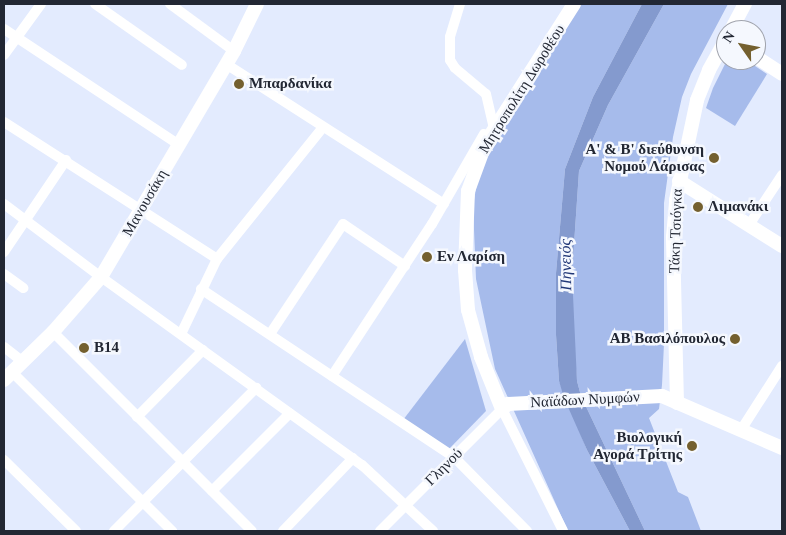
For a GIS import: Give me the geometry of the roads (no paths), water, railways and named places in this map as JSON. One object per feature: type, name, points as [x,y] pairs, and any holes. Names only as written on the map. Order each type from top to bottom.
[{"type":"street","points":[[4,54],[40,4]]},
{"type":"street","points":[[95,4],[182,65]]},
{"type":"street","points":[[170,4],[234,51]]},
{"type":"street","name":"Μανουσάκη","points":[[8,376],[53,332],[101,277],[234,51],[258,4]]},
{"type":"street","points":[[460,4],[450,37],[450,60],[455,68],[486,94],[493,124]]},
{"type":"street","name":"Μητροπολίτη Δωροθέου","points":[[332,376],[405,266],[493,124],[574,4]]},
{"type":"street","points":[[736,20],[745,4]]},
{"type":"street","points":[[4,29],[179,145]]},
{"type":"street","name":"Τάκη Τσιόγκα","points":[[677,403],[673,237],[679,180],[697,100],[716,57]]},
{"type":"street","points":[[226,64],[444,204]]},
{"type":"street","points":[[766,64],[782,74]]},
{"type":"street","points":[[4,122],[66,160],[217,259]]},
{"type":"street","name":"Μητροπολίτη Δωροθέου","points":[[493,124],[468,191],[465,270],[467,303],[472,328],[484,368],[505,406]]},
{"type":"street","points":[[181,334],[201,288],[217,259],[323,127]]},
{"type":"street","points":[[4,252],[66,160]]},
{"type":"street","points":[[749,225],[782,175]]},
{"type":"street","points":[[679,180],[782,246]]},
{"type":"street","points":[[4,204],[101,277],[353,458],[433,531]]},
{"type":"street","points":[[270,334],[343,224],[405,266]]},
{"type":"street","points":[[4,274],[24,288]]},
{"type":"street","points":[[201,288],[454,457],[527,531]]},
{"type":"street","points":[[53,332],[252,531]]},
{"type":"street","points":[[4,347],[23,362]]},
{"type":"street","points":[[137,417],[203,350]]},
{"type":"street","points":[[741,430],[782,366]]},
{"type":"street","points":[[8,376],[172,531]]},
{"type":"street","points":[[114,531],[256,388]]},
{"type":"street","name":"Ναϊάδων Νυμφών","points":[[505,406],[662,396],[677,403]]},
{"type":"street","points":[[677,403],[782,448]]},
{"type":"street","points":[[505,406],[563,531]]},
{"type":"street","name":"Γληνού","points":[[380,531],[505,406]]},
{"type":"street","points":[[212,492],[290,413]]},
{"type":"street","points":[[283,531],[353,458]]},
{"type":"street","points":[[4,460],[76,531]]},
{"type":"water","name":"Πηνειός","points":[[642,4],[664,4],[608,105],[579,171],[572,274],[577,381],[581,396],[645,531],[630,531],[587,450],[564,398],[559,381],[556,335],[556,273],[565,169],[593,97]]},
{"type":"place","name":"Μπαρδανίκα","points":[[239,84]]},
{"type":"place","name":"Α' & Β' διεύθυνση Νομού Λάρισας","points":[[714,158]]},
{"type":"place","name":"Λιμανάκι","points":[[698,207]]},
{"type":"place","name":"Εν Λαρίση","points":[[427,257]]},
{"type":"place","name":"ΑΒ Βασιλόπουλος","points":[[735,339]]},
{"type":"place","name":"Β14","points":[[84,348]]},
{"type":"place","name":"Βιολογική Αγορά Τρίτης","points":[[692,446]]}]
